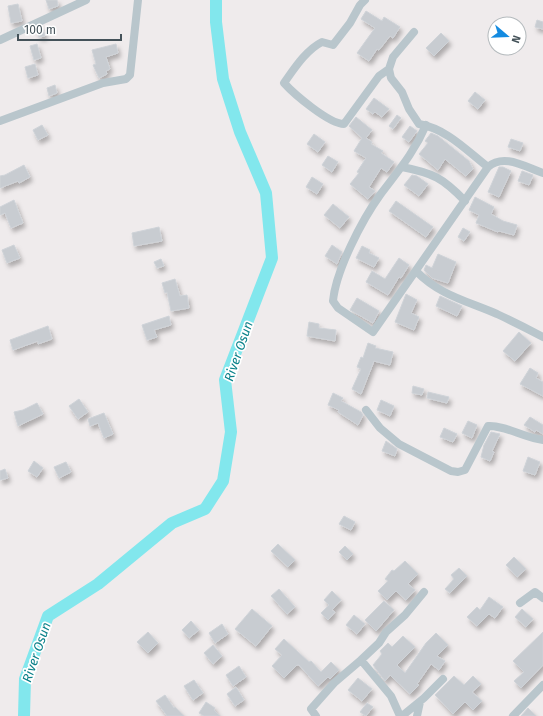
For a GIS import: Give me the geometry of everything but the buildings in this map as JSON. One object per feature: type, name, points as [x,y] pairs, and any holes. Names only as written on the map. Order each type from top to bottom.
[{"type":"street","points":[[0,40],[86,0]]},
{"type":"street","points":[[0,121],[103,84],[126,79],[130,75],[138,0]]},
{"type":"street","points":[[365,0],[360,5],[350,23],[333,46],[322,42],[314,46],[292,71],[284,83],[306,103],[340,124],[344,124],[379,76],[389,69]]},
{"type":"street","points":[[414,32],[393,57],[389,69],[391,78],[402,92],[409,109],[419,124],[426,125],[448,134],[488,167]]},
{"type":"street","points":[[426,125],[417,146],[380,195],[362,225],[334,285],[333,301],[338,308],[373,332],[488,167],[499,160],[512,162],[543,173]]},
{"type":"street","points":[[402,167],[423,171],[447,183],[464,201]]},
{"type":"street","points":[[416,271],[427,283],[438,290],[497,314],[543,337]]},
{"type":"street","points":[[366,410],[380,428],[398,444],[451,471],[458,472],[465,470],[488,426],[495,425],[522,436],[543,440]]},
{"type":"street","points":[[316,716],[311,708],[334,683],[380,643],[386,632],[412,608],[424,592]]},
{"type":"street","points":[[520,604],[535,592],[543,598]]},
{"type":"street","points":[[361,660],[391,696],[401,716],[420,702],[443,680]]},
{"type":"street","points":[[513,716],[543,686]]},
{"type":"street","points":[[417,716],[420,702]]},
{"type":"waterway","name":"River Osun","points":[[24,716],[25,679],[48,616],[98,584],[172,523],[205,509],[223,481],[231,432],[225,380],[272,258],[266,193],[240,132],[223,79],[216,22],[216,0]]}]
